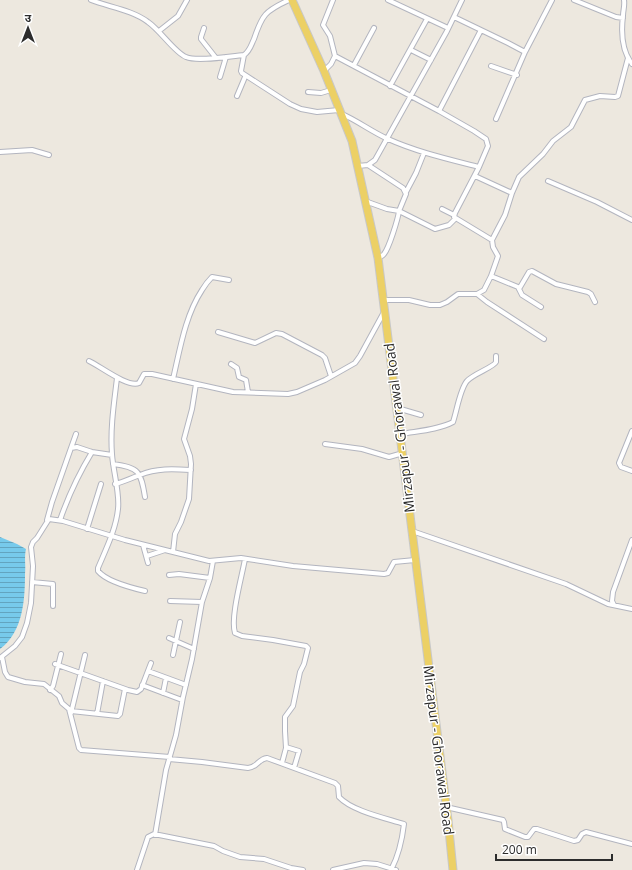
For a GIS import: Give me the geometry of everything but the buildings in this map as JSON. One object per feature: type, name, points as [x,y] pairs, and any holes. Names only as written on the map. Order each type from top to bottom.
[{"type":"main road","name":"Mirzapur - Ghorawal Road","points":[[290,0],[324,71],[352,141],[378,258],[401,434],[453,870]]},
{"type":"street","points":[[91,0],[138,16],[159,31],[180,54],[186,58],[196,59],[244,55],[248,52],[258,25],[264,16],[272,8],[290,0]]},
{"type":"street","points":[[159,31],[178,16],[188,0]]},
{"type":"street","points":[[324,71],[333,61],[335,56],[330,36],[323,25],[333,0]]},
{"type":"street","points":[[388,0],[448,28]]},
{"type":"street","points":[[368,166],[375,160],[431,60],[462,0]]},
{"type":"street","points":[[496,119],[525,52],[552,0]]},
{"type":"street","points":[[574,0],[616,17],[623,18]]},
{"type":"street","points":[[624,0],[623,18],[625,50],[632,64]]},
{"type":"street","points":[[454,17],[525,52]]},
{"type":"street","points":[[390,86],[427,19]]},
{"type":"street","points":[[204,28],[201,39],[216,58]]},
{"type":"street","points":[[354,65],[374,28]]},
{"type":"street","points":[[439,111],[481,30]]},
{"type":"street","points":[[411,50],[431,60]]},
{"type":"street","points":[[244,55],[241,71],[245,77],[290,104],[301,109],[317,112],[340,112],[387,138],[424,153],[478,167]]},
{"type":"street","points":[[335,56],[439,111],[474,131],[488,142],[488,146],[475,176],[455,217],[447,226],[436,229],[399,210],[387,209],[365,201]]},
{"type":"street","points":[[220,77],[226,57]]},
{"type":"street","points":[[384,300],[409,300],[430,305],[440,305],[458,294],[477,294],[484,290],[498,256],[493,247],[492,240],[505,215],[512,193],[519,178],[553,141],[571,127],[585,100],[600,96],[618,96],[628,58]]},
{"type":"street","points":[[490,66],[516,74]]},
{"type":"street","points":[[237,96],[245,77]]},
{"type":"street","points":[[308,92],[321,93],[331,90]]},
{"type":"street","points":[[0,152],[32,150],[49,156]]},
{"type":"street","points":[[378,258],[383,255],[386,249],[398,220],[399,210],[406,192],[424,153]]},
{"type":"street","points":[[358,166],[368,166],[403,188],[406,192]]},
{"type":"street","points":[[475,176],[512,193]]},
{"type":"street","points":[[548,181],[597,202],[632,220]]},
{"type":"street","points":[[442,209],[492,240]]},
{"type":"street","points":[[519,289],[529,272],[532,271],[556,284],[588,292],[591,294],[595,302]]},
{"type":"street","points":[[491,276],[518,287],[522,295],[540,307]]},
{"type":"street","points":[[173,379],[194,302],[212,277],[229,280]]},
{"type":"street","points":[[477,294],[544,338]]},
{"type":"street","points":[[89,361],[117,378],[136,385],[139,383],[144,374],[152,374],[233,392],[288,394],[297,392],[355,363],[385,311]]},
{"type":"street","points":[[218,332],[255,343],[276,333],[282,334],[325,358],[331,376]]},
{"type":"street","points":[[401,434],[424,430],[453,422],[463,387],[476,373],[494,365],[496,362],[496,356]]},
{"type":"street","points":[[231,364],[236,368],[239,376],[246,380],[248,392]]},
{"type":"street","points":[[117,378],[112,424],[112,455],[118,508],[111,536],[98,568],[99,573],[120,584],[145,591]]},
{"type":"street","points":[[173,552],[175,534],[189,499],[191,470],[190,456],[184,439],[192,409],[196,384]]},
{"type":"street","points":[[397,408],[421,415]]},
{"type":"street","points":[[632,431],[619,463],[621,467],[632,471]]},
{"type":"street","points":[[76,434],[47,520],[32,544],[31,553],[33,566],[31,603],[27,623],[22,637],[15,646],[1,658],[5,672],[8,676],[25,682],[44,684],[59,696],[71,712],[79,748],[81,750],[170,758],[248,768],[254,767],[265,758],[335,783],[338,786],[339,797],[349,804],[404,824],[401,846],[393,870],[377,864],[364,864],[333,870]]},
{"type":"street","points":[[325,444],[362,449],[389,457],[403,453]]},
{"type":"street","points":[[71,448],[77,447],[92,452],[112,455]]},
{"type":"street","points":[[60,520],[66,500],[78,474],[92,452]]},
{"type":"street","points":[[113,464],[131,468],[139,475],[143,480],[145,497]]},
{"type":"street","points":[[115,484],[127,481],[139,475],[164,469],[191,470]]},
{"type":"street","points":[[87,529],[101,484]]},
{"type":"street","points":[[47,520],[60,520],[143,545],[213,561],[245,559],[293,566],[384,574],[388,573],[394,562],[415,560]]},
{"type":"street","points":[[412,531],[566,584],[614,605],[632,609]]},
{"type":"street","points":[[614,605],[612,601],[613,592],[632,540]]},
{"type":"street","points":[[143,545],[148,563]]},
{"type":"street","points":[[147,556],[165,550]]},
{"type":"street","points":[[245,559],[235,614],[235,633],[237,635],[306,646],[308,648],[304,664],[300,672],[293,706],[286,717],[286,747],[282,763]]},
{"type":"street","points":[[155,835],[182,700],[194,649],[202,602],[210,578],[213,561]]},
{"type":"street","points":[[169,574],[210,578]]},
{"type":"street","points":[[32,582],[53,584],[53,606]]},
{"type":"street","points":[[170,601],[202,602]]},
{"type":"street","points":[[173,655],[177,642],[180,622]]},
{"type":"street","points":[[169,638],[194,649]]},
{"type":"street","points":[[50,690],[53,686],[56,664],[61,654]]},
{"type":"street","points":[[71,712],[84,655]]},
{"type":"street","points":[[56,664],[137,692],[142,685],[151,663]]},
{"type":"street","points":[[148,671],[186,685]]},
{"type":"street","points":[[163,693],[166,678]]},
{"type":"street","points":[[97,714],[103,681]]},
{"type":"street","points":[[142,685],[182,700]]},
{"type":"street","points":[[71,712],[118,716],[120,714],[125,689]]},
{"type":"street","points":[[286,747],[299,751],[294,768]]},
{"type":"street","points":[[446,807],[503,820],[505,829],[525,838],[537,828],[574,841],[578,840],[582,834],[586,832],[632,844]]},
{"type":"street","points":[[137,870],[148,837],[151,835],[214,846],[240,856],[264,859],[294,869],[303,870]]},
{"type":"water","points":[[0,537],[26,549],[24,594],[21,615],[14,634],[0,649]]}]
